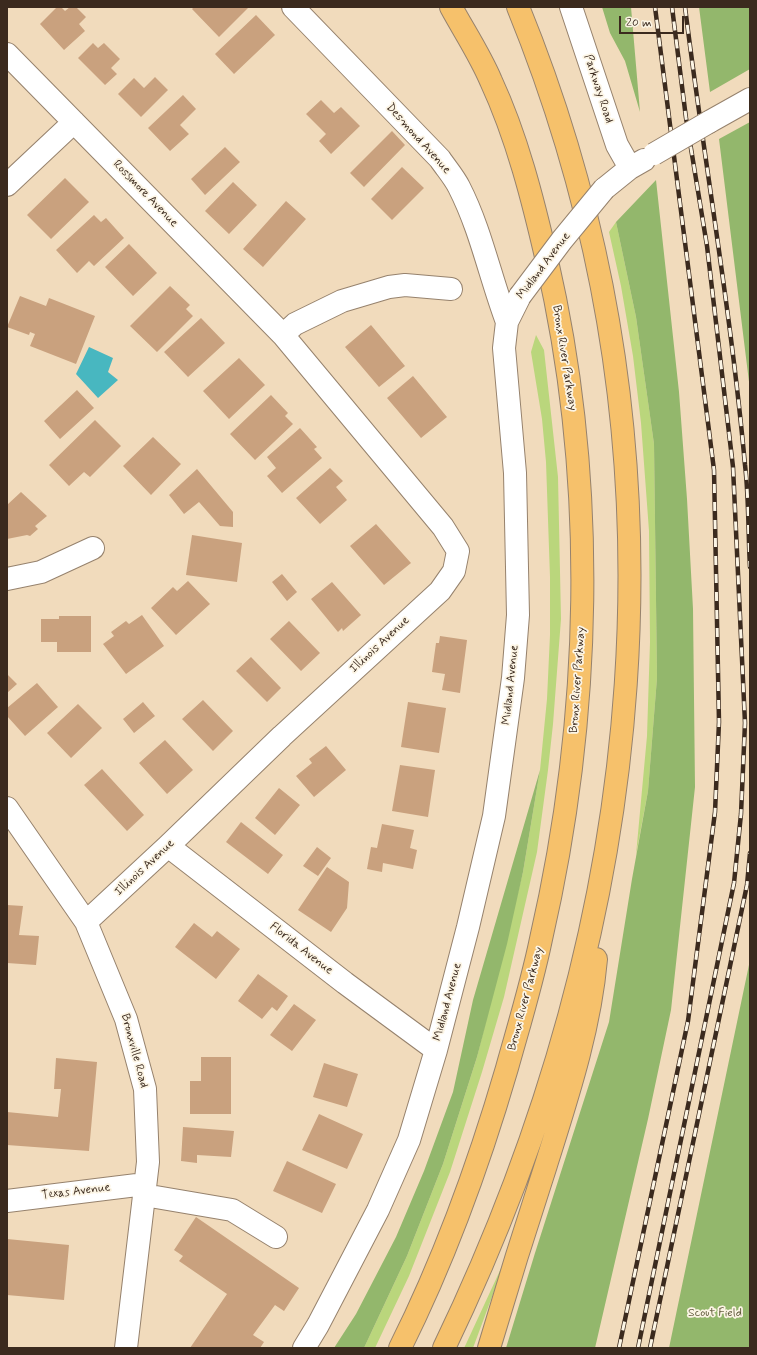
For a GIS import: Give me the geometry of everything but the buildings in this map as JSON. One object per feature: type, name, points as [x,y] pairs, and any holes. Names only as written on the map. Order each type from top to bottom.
[{"type":"highway","name":"Bronx River Parkway","points":[[400,1348],[429,1287],[460,1212],[493,1113],[523,1012],[542,938],[558,859],[569,781],[577,704],[582,625],[582,545],[578,470],[571,393],[559,318],[542,240],[519,156],[490,78],[451,7]]},
{"type":"highway","points":[[461,7],[490,78]]},
{"type":"highway","points":[[444,1348],[472,1288],[503,1215],[553,1072],[577,990],[605,856],[615,798],[625,699],[630,568],[629,520],[621,415],[608,322],[594,248],[574,168],[551,95],[518,7]]},
{"type":"highway","points":[[488,1348],[556,1133],[588,1016],[595,977],[605,856]]},
{"type":"street","name":"Desmond Avenue","points":[[293,7],[440,159],[459,186],[476,225],[496,292],[507,322]]},
{"type":"street","name":"Parkway Road","points":[[571,7],[617,145],[630,168]]},
{"type":"street","name":"Rossmore Avenue","points":[[7,54],[283,335]]},
{"type":"street","name":"Midland Avenue","points":[[304,1348],[318,1325],[378,1210],[409,1140],[436,1050],[468,927],[494,816],[513,678],[518,615],[515,473],[504,348],[507,322],[520,296],[562,240],[604,189],[630,168],[750,100]]},
{"type":"street","points":[[7,185],[74,122]]},
{"type":"street","points":[[283,335],[295,324],[342,301],[390,287],[405,285],[451,289]]},
{"type":"street","name":"Illinois Avenue","points":[[86,922],[168,846],[282,736],[440,591],[454,571],[458,551],[443,527],[283,335]]},
{"type":"street","points":[[7,579],[42,572],[93,548]]},
{"type":"street","name":"Bronxville Road","points":[[7,808],[86,922],[126,1019],[145,1089],[148,1162],[126,1348]]},
{"type":"street","name":"Florida Avenue","points":[[168,846],[436,1050]]},
{"type":"street","name":"Texas Avenue","points":[[7,1200],[144,1190],[232,1210],[276,1237]]},
{"type":"green space","points":[[602,7],[631,7],[640,112],[625,61],[610,33]]},
{"type":"green space","points":[[699,7],[750,7],[750,69],[710,92]]},
{"type":"green space","points":[[750,122],[750,390],[719,139]]},
{"type":"green space","points":[[656,180],[679,392],[693,609],[695,787],[671,1010],[648,1119],[595,1348],[506,1348],[609,1022],[648,791],[657,678],[654,444],[636,317],[616,222]]},
{"type":"green space","points":[[616,222],[636,317],[654,444],[657,678],[648,791],[636,855],[647,736],[650,642],[649,531],[641,423],[633,356],[621,286],[609,232]]},
{"type":"green space","points":[[536,335],[544,350],[558,477],[561,619],[553,724],[537,852],[504,997],[450,1172],[409,1276],[375,1348],[364,1348],[407,1256],[443,1164],[477,1057],[523,872],[540,770],[547,699],[550,635],[550,577],[546,462],[542,419],[531,352]]},
{"type":"green space","points":[[540,770],[523,872],[507,944],[477,1057],[443,1164],[407,1256],[364,1348],[334,1348],[356,1314],[396,1237],[424,1171],[453,1092],[473,1000]]},
{"type":"green space","name":"Scout Field","points":[[750,960],[750,1348],[669,1348]]},
{"type":"green space","points":[[509,1251],[473,1348],[464,1348],[466,1344]]},
{"type":"water","points":[[89,347],[113,358],[108,372],[118,380],[98,398],[76,374]]},
{"type":"railway","points":[[619,1348],[688,1021],[715,812],[719,722],[714,470],[655,7]]},
{"type":"railway","points":[[638,1348],[734,883],[741,814],[745,723],[733,467],[707,246],[686,118],[672,7]]},
{"type":"railway","points":[[685,7],[725,293],[739,407],[747,490],[750,567]]},
{"type":"railway","points":[[650,1348],[747,885],[750,853]]}]
